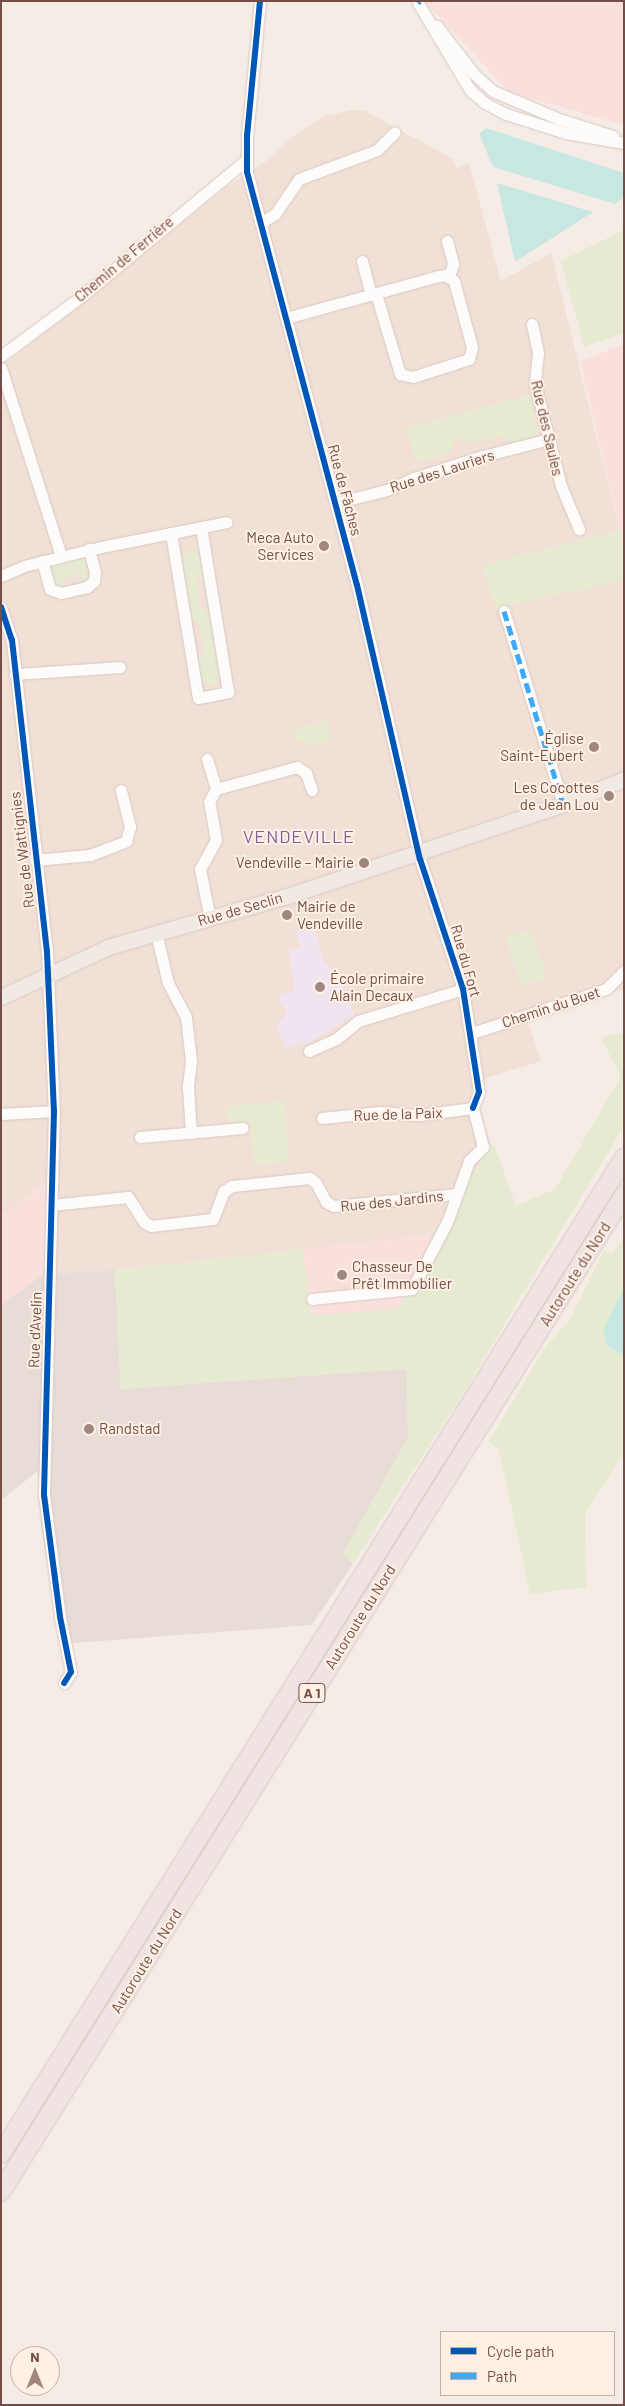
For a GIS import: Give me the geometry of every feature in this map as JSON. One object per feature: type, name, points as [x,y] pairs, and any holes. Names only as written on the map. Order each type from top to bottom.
[{"type":"highway","name":"Autoroute du Nord","points":[[1,2154],[624,1158]]},
{"type":"highway","name":"Autoroute du Nord","points":[[1,2192],[624,1195]]},
{"type":"main road","name":"Rue de Seclin","points":[[1,997],[48,973],[100,950],[210,918],[418,852],[563,804],[624,779]]},
{"type":"street","name":"Rue de Fâches","points":[[262,1],[247,135],[246,160],[260,223],[336,503],[418,852]]},
{"type":"street","points":[[417,2],[470,90],[486,103],[520,119],[573,136],[624,141]]},
{"type":"street","points":[[260,223],[275,214],[299,179],[376,150],[395,132]]},
{"type":"street","name":"Chemin de Ferrière","points":[[1,356],[83,294],[158,229],[233,173],[246,160]]},
{"type":"street","points":[[447,241],[453,264],[449,276]]},
{"type":"street","points":[[362,261],[396,368],[403,376],[413,377],[459,365],[470,356],[472,347],[455,285],[449,276]]},
{"type":"street","points":[[286,318],[438,276],[449,276]]},
{"type":"street","name":"Rue des Saules","points":[[532,324],[538,353],[535,380],[563,493],[579,529]]},
{"type":"street","points":[[1,368],[61,556]]},
{"type":"street","name":"Rue des Lauriers","points":[[336,503],[387,490],[483,456],[549,439]]},
{"type":"street","points":[[1,576],[61,556],[227,522]]},
{"type":"street","points":[[171,533],[198,698],[228,692],[201,527]]},
{"type":"street","points":[[42,561],[50,589],[58,593],[70,591],[87,587],[95,578],[89,550]]},
{"type":"street","name":"Rue de Wattignies","points":[[1,607],[11,634],[48,973]]},
{"type":"street","points":[[504,611],[563,804]]},
{"type":"street","points":[[15,674],[120,667]]},
{"type":"street","points":[[207,758],[216,789],[209,802],[216,840],[200,869],[210,918]]},
{"type":"street","points":[[216,789],[297,767],[306,773],[312,790]]},
{"type":"street","points":[[35,860],[90,855],[122,844],[130,831],[121,790]]},
{"type":"street","name":"Rue du Fort","points":[[418,852],[463,989],[472,1034],[479,1094],[473,1108]]},
{"type":"street","points":[[156,933],[168,983],[186,1017],[191,1061],[188,1087],[191,1133]]},
{"type":"street","name":"Chemin du Buet","points":[[472,1034],[606,989],[624,971]]},
{"type":"street","name":"Rue d'Avelin","points":[[48,973],[54,1111],[44,1495],[58,1605],[70,1672],[64,1683]]},
{"type":"street","points":[[309,1051],[336,1040],[358,1021],[463,989]]},
{"type":"street","points":[[312,1299],[412,1289],[448,1220],[469,1161],[483,1146],[473,1108]]},
{"type":"street","name":"Rue de la Paix","points":[[322,1118],[381,1112],[419,1115],[473,1108]]},
{"type":"street","points":[[1,1114],[54,1111]]},
{"type":"street","points":[[140,1137],[243,1128]]},
{"type":"street","name":"Rue des Jardins","points":[[51,1205],[128,1197],[144,1222],[151,1226],[211,1220],[216,1216],[226,1188],[250,1184],[310,1178],[316,1183],[326,1202],[334,1206],[457,1194]]},
{"type":"shaded area","points":[[424,1],[624,1],[624,125],[510,93]]},
{"type":"shaded area","points":[[352,110],[365,111],[453,159],[456,168],[469,163],[501,281],[551,253],[624,547],[624,989],[527,1019],[541,1061],[486,1078],[480,1108],[491,1145],[435,1235],[115,1270],[44,1274],[46,1183],[1,1215],[1,367],[228,186],[265,162],[296,134],[325,116]]},
{"type":"shaded area","points":[[624,344],[624,547],[580,361]]},
{"type":"shaded area","name":"École primaire Alain Decaux","points":[[312,920],[323,961],[334,970],[338,983],[343,982],[354,1016],[303,1046],[301,1042],[286,1050],[278,1031],[279,1019],[284,1019],[287,1013],[280,1002],[280,994],[295,990],[289,951],[301,947],[295,931],[307,927]]},
{"type":"shaded area","points":[[47,1183],[44,1274],[1,1304],[1,1215]]},
{"type":"shaded area","points":[[435,1235],[399,1308],[311,1316],[303,1249]]},
{"type":"shaded area","points":[[115,1270],[121,1389],[407,1368],[408,1438],[343,1554],[353,1564],[312,1625],[61,1644],[41,1526],[38,1471],[1,1500],[1,1304],[44,1274]]},
{"type":"green space","points":[[624,230],[624,333],[584,347],[561,261]]},
{"type":"green space","points":[[529,395],[538,432],[534,437],[514,443],[501,436],[474,443],[463,438],[455,440],[448,454],[416,462],[406,428]]},
{"type":"green space","points":[[620,530],[624,547],[624,580],[496,609],[482,565]]},
{"type":"green space","points":[[186,550],[195,550],[200,558],[203,579],[198,575],[196,577],[200,607],[209,613],[218,670],[218,680],[213,686],[205,685],[201,678],[197,652],[203,656],[205,653],[199,624],[191,619],[182,560]]},
{"type":"green space","points":[[80,558],[86,561],[88,579],[79,583],[83,575],[66,577],[60,587],[56,586],[51,573],[53,566]]},
{"type":"green space","points":[[326,720],[333,739],[309,746],[307,750],[304,740],[297,741],[293,729]]},
{"type":"green space","points":[[531,929],[546,978],[521,985],[506,937]]},
{"type":"green space","points":[[624,1032],[624,1126],[463,1393],[353,1564],[343,1554],[408,1438],[407,1369],[121,1389],[115,1270],[303,1249],[311,1316],[399,1308],[435,1235],[491,1145],[494,1145],[516,1206],[555,1189],[621,1077],[601,1038]]},
{"type":"green space","points":[[284,1100],[290,1162],[254,1165],[250,1122],[228,1124],[226,1106]]},
{"type":"green space","points":[[624,1238],[624,1452],[585,1514],[586,1587],[530,1594],[499,1450],[489,1441],[546,1346],[569,1321],[604,1250],[612,1254]]},
{"type":"water","points":[[486,128],[624,173],[624,197],[615,204],[493,167],[479,134]]},
{"type":"water","points":[[497,183],[593,212],[515,262]]},
{"type":"water","points":[[624,1287],[624,1355],[607,1346],[603,1330]]},
{"type":"marked path","points":[[504,611],[563,804]]},
{"type":"cycle path","points":[[260,1],[247,135],[247,172],[357,585],[420,859],[463,989],[479,1092],[473,1108]]},
{"type":"cycle path","points":[[1,607],[12,640],[47,952],[54,1111],[44,1495],[60,1617],[71,1672],[64,1683]]},
{"type":"place","name":"Meca Auto Services","points":[[324,546]]},
{"type":"place","name":"Église Saint-Eubert","points":[[594,747]]},
{"type":"place","name":"Les Cocottes de Jean Lou","points":[[609,796]]},
{"type":"place","name":"Vendeville – Mairie","points":[[364,863]]},
{"type":"place","name":"Mairie de Vendeville","points":[[287,915]]},
{"type":"place","name":"École primaire Alain Decaux","points":[[320,987]]},
{"type":"place","name":"Chasseur De Prêt Immobilier","points":[[342,1275]]},
{"type":"place","name":"Randstad","points":[[89,1429]]},
{"type":"district","name":"VENDEVILLE","points":[[299,836]]}]
